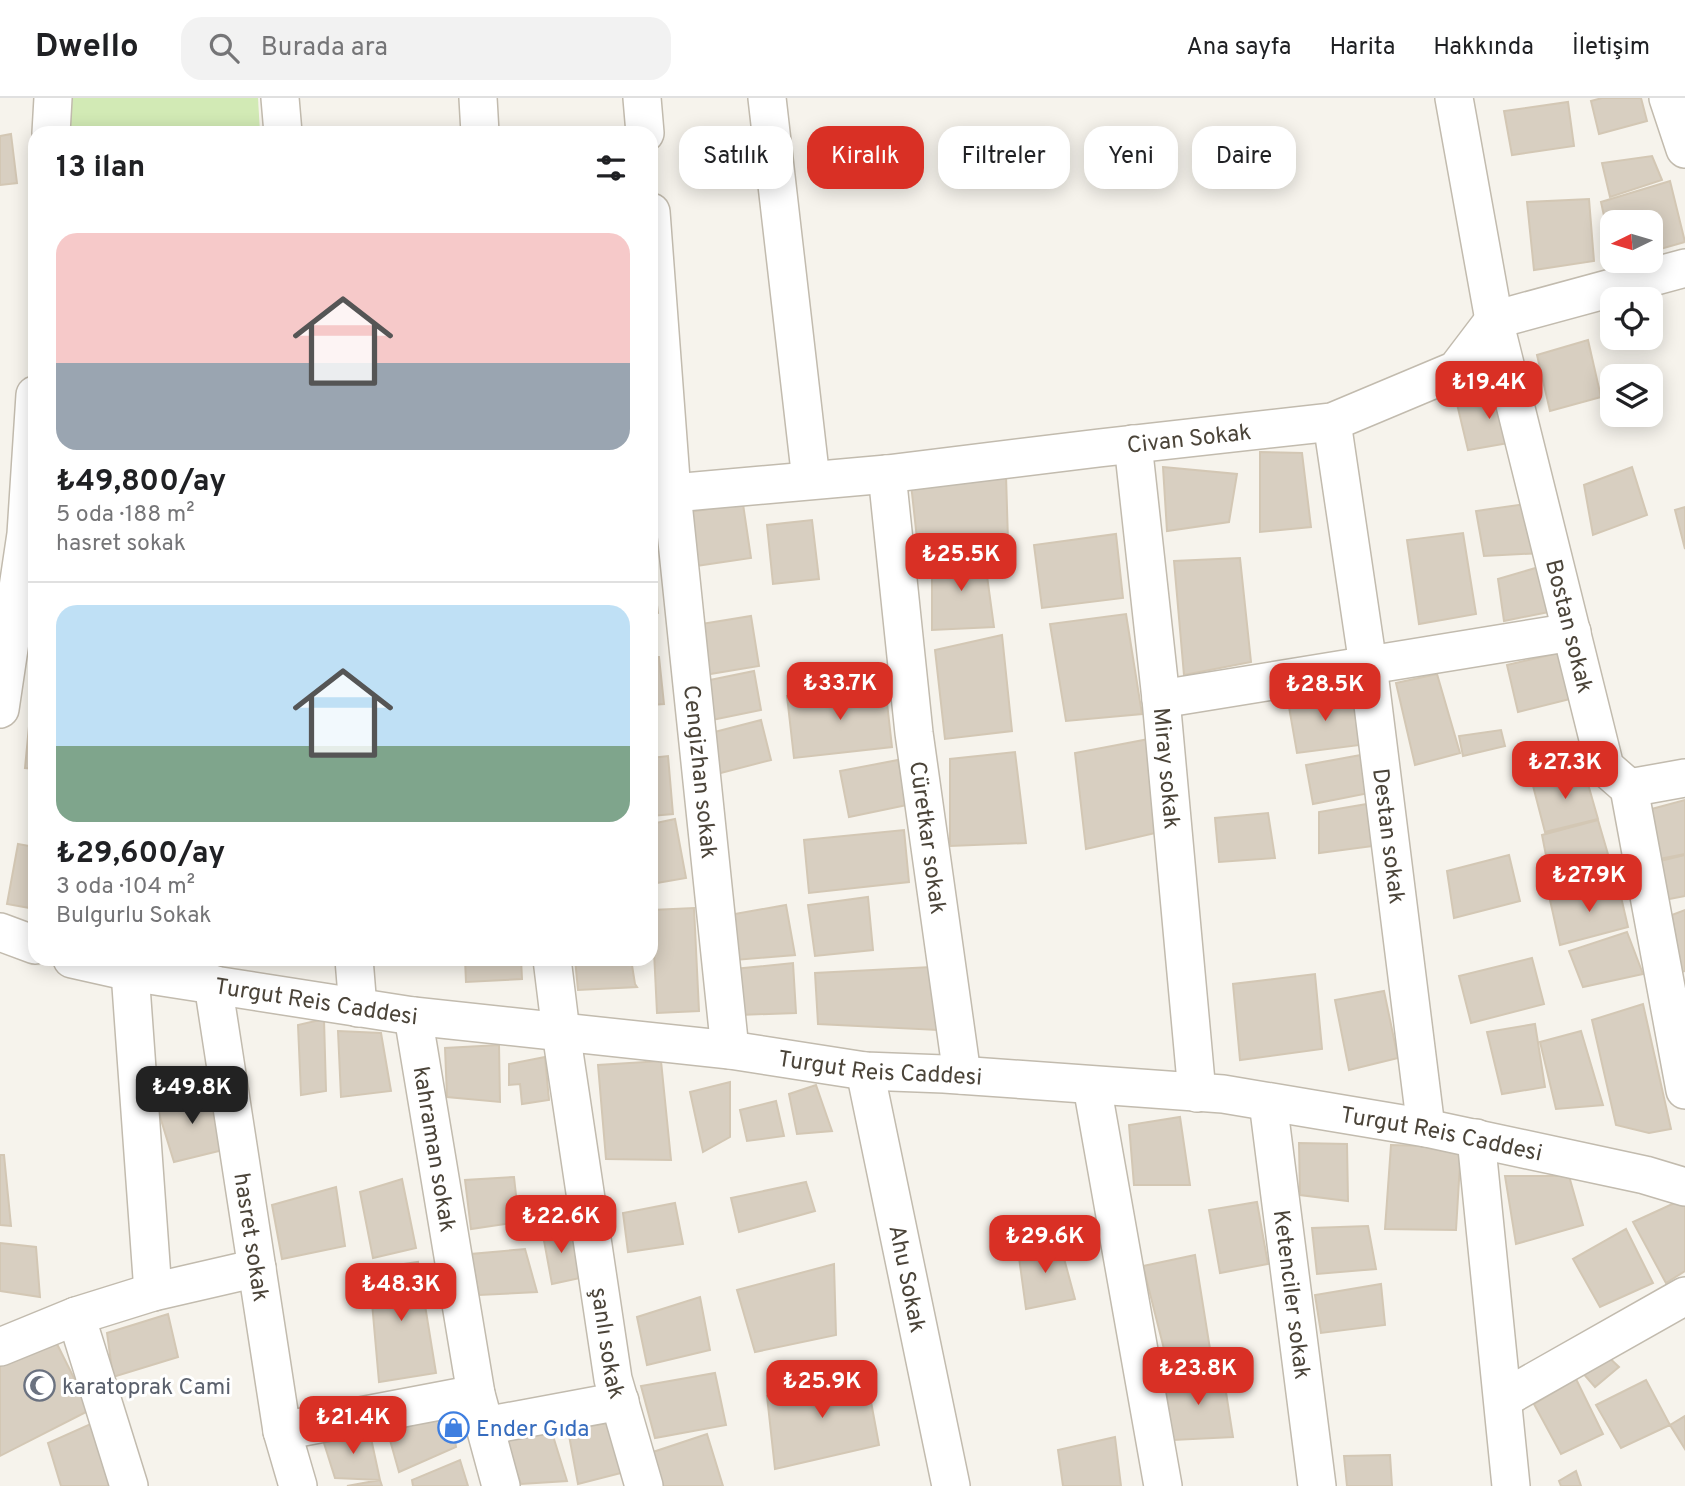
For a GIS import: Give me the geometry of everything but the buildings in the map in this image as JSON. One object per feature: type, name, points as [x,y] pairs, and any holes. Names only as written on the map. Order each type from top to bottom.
[{"type":"street","points":[[51,126],[53,98]]},
{"type":"street","points":[[280,98],[282,126]]},
{"type":"street","points":[[478,98],[480,126]]},
{"type":"street","points":[[642,98],[644,126]]},
{"type":"street","points":[[767,98],[811,480]]},
{"type":"street","points":[[1454,98],[1493,320],[1685,268]]},
{"type":"street","points":[[1668,98],[1685,149]]},
{"type":"street","name":"Civan Sokak","points":[[662,494],[887,474],[1332,422],[1456,370],[1493,320]]},
{"type":"street","name":"Bostan sokak","points":[[1493,320],[1605,767],[1629,788]]},
{"type":"street","name":"Cengizhan sokak","points":[[658,391],[662,494],[730,1050]]},
{"type":"street","name":"Destan sokak","points":[[1332,422],[1368,665],[1426,1128]]},
{"type":"street","name":"Miray sokak","points":[[1133,444],[1161,699],[1197,1093]]},
{"type":"street","name":"Cüretkar sokak","points":[[887,474],[914,733],[962,1076]]},
{"type":"street","points":[[0,709],[28,551]]},
{"type":"street","points":[[1161,699],[1572,632]]},
{"type":"street","points":[[1685,778],[1629,788],[1685,1090]]},
{"type":"street","points":[[0,932],[28,942]]},
{"type":"street","name":"Turgut Reis Caddesi","points":[[103,966],[413,1016],[730,1050],[865,1071],[1223,1094],[1476,1138],[1645,1175],[1685,1187]]},
{"type":"street","points":[[355,966],[358,1008]]},
{"type":"street","name":"şanlı sokak","points":[[553,966],[613,1379],[644,1486]]},
{"type":"street","points":[[130,972],[153,1293]]},
{"type":"street","name":"hasret sokak","points":[[213,984],[282,1431],[298,1486]]},
{"type":"street","name":"kahraman sokak","points":[[413,1016],[480,1410],[501,1486]]},
{"type":"street","name":"Ahu Sokak","points":[[865,1071],[951,1486]]},
{"type":"street","points":[[1092,1086],[1163,1486]]},
{"type":"street","name":"Ketenciler sokak","points":[[1268,1102],[1317,1486]]},
{"type":"street","points":[[1476,1138],[1511,1486]]},
{"type":"street","points":[[0,1347],[76,1316],[153,1293],[257,1268]]},
{"type":"street","points":[[1503,1399],[1685,1296]]},
{"type":"street","points":[[76,1316],[129,1486]]},
{"type":"street","points":[[282,1431],[480,1410],[620,1401]]},
{"type":"green space","points":[[69,98],[258,98],[260,126],[67,126]]},
{"type":"place","name":"karatoprak Cami","points":[[39,1386]]},
{"type":"place","name":"Ender Gıda","points":[[453,1428]]}]
